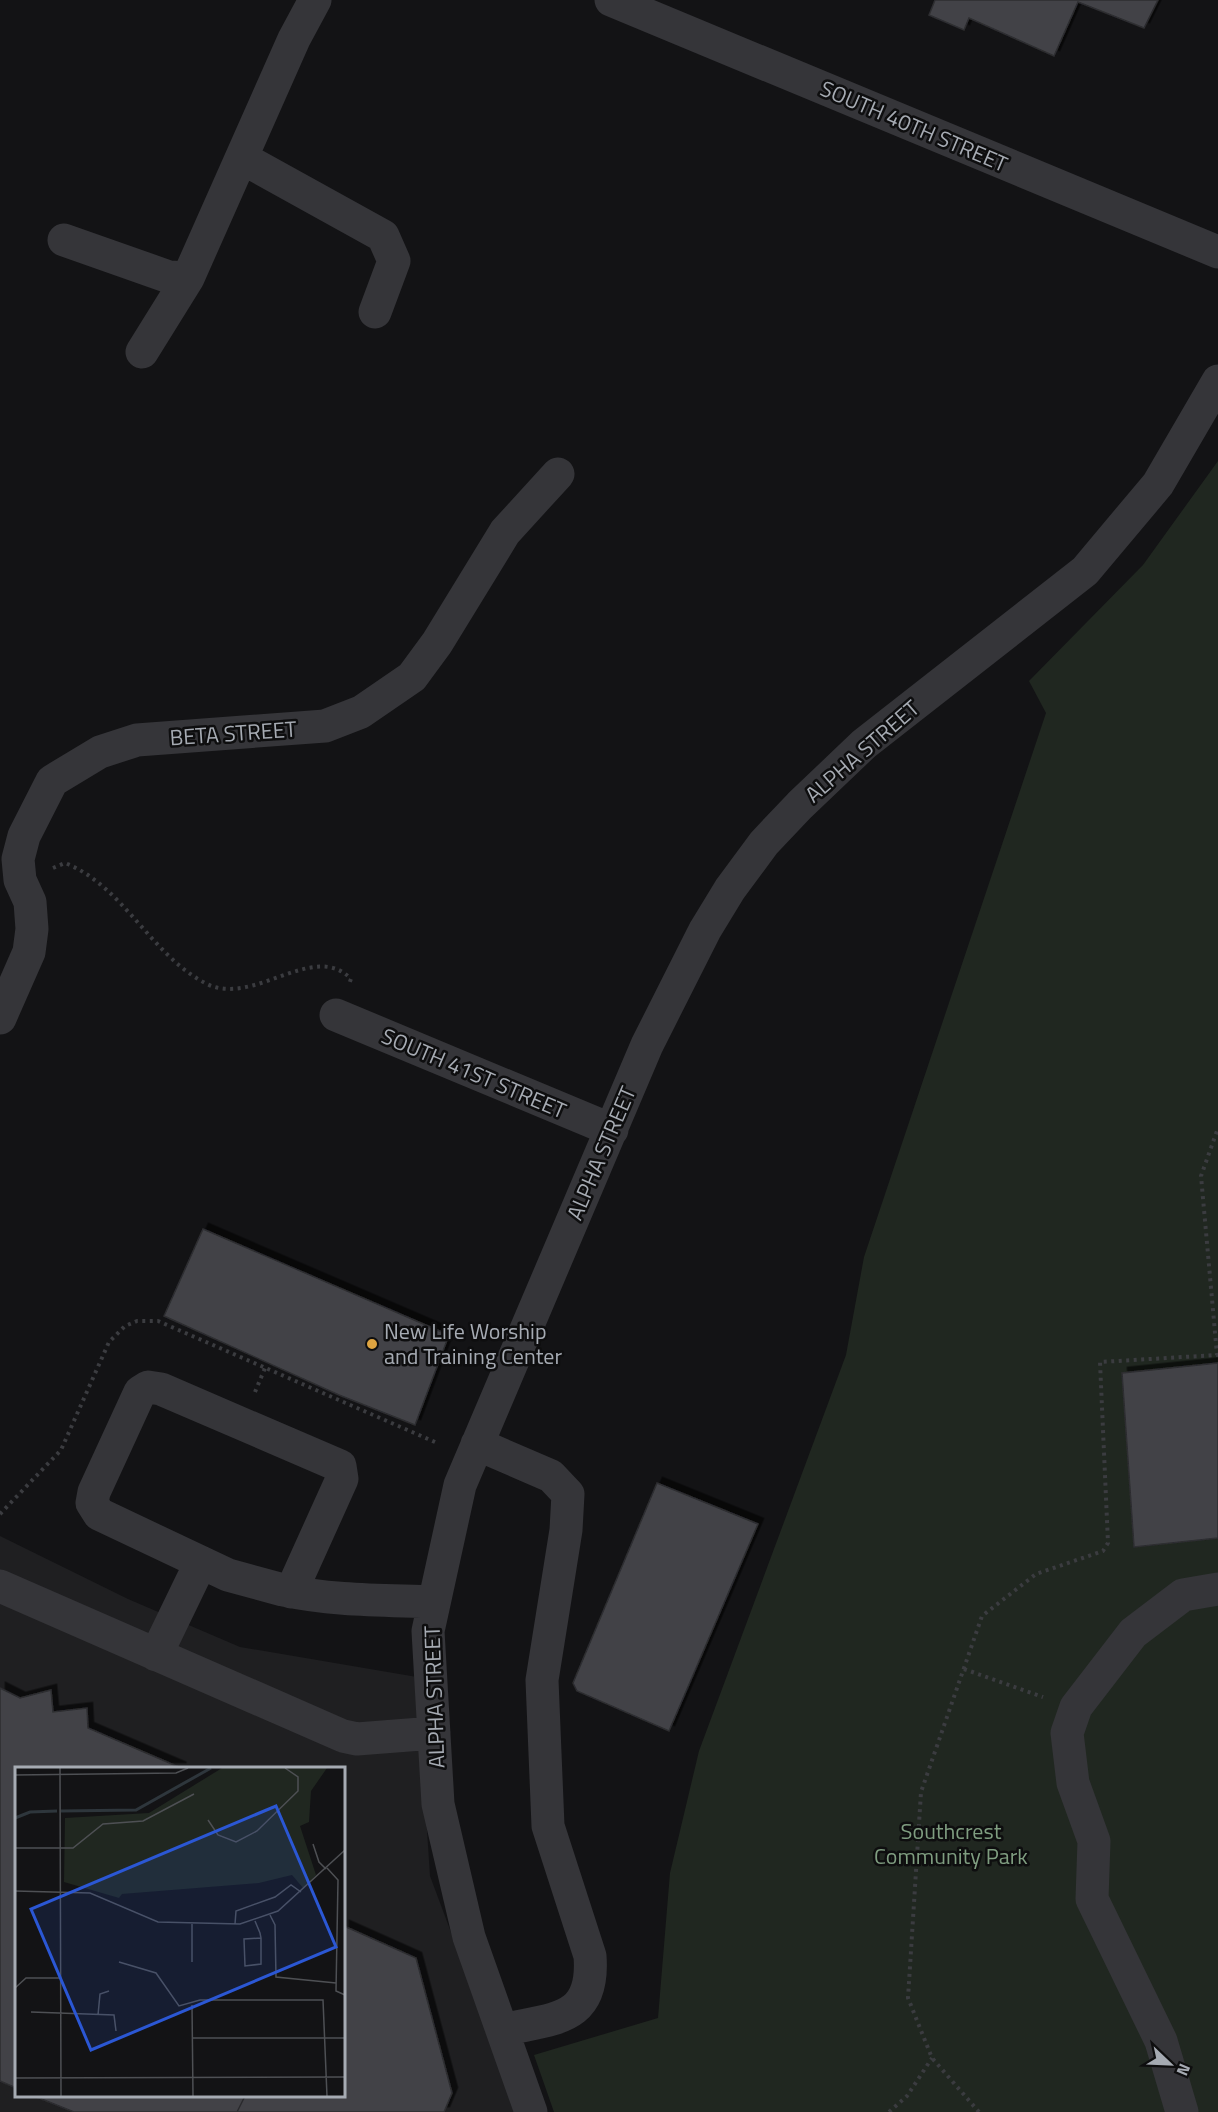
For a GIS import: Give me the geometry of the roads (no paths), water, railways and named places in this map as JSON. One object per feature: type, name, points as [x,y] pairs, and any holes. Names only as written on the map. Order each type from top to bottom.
[{"type":"street","points":[[142,352],[188,278],[294,39],[315,0]]},
{"type":"street","name":"SOUTH 40TH STREET","points":[[619,2],[1218,252]]},
{"type":"street","points":[[242,158],[383,236],[394,261],[375,312]]},
{"type":"street","points":[[64,240],[169,277],[188,278]]},
{"type":"street","name":"ALPHA STREET","points":[[531,2112],[469,1937],[438,1804],[428,1631],[460,1485],[679,977],[730,889],[764,843],[864,744],[1085,571],[1158,484],[1218,381]]},
{"type":"street","name":"BETA STREET","points":[[0,1018],[29,952],[32,929],[30,902],[10,876],[18,859],[24,836],[52,781],[100,752],[137,740],[325,726],[361,712],[412,677],[437,643],[505,532],[558,474]]},
{"type":"street","name":"SOUTH 41ST STREET","points":[[336,1015],[612,1130]]},
{"type":"street","points":[[291,1592],[342,1479],[340,1466],[161,1389],[148,1387],[140,1392],[94,1492],[92,1503],[99,1514],[228,1575],[291,1592],[333,1598],[434,1602]]},
{"type":"street","points":[[477,1444],[551,1476],[568,1494],[566,1530],[542,1680],[548,1826],[590,1956],[592,1976],[584,1998],[569,2015],[502,2030]]},
{"type":"street","points":[[156,1655],[201,1562]]},
{"type":"street","points":[[0,1586],[343,1736],[357,1739],[434,1734]]},
{"type":"street","points":[[1182,2112],[1161,2041],[1092,1899],[1094,1841],[1073,1783],[1067,1733],[1076,1707],[1133,1633],[1183,1595],[1218,1589]]},
{"type":"place","name":"New Life Worship and Training Center","points":[[372,1344]]},
{"type":"park label","name":"Southcrest Community Park","points":[[951,1844]]}]
